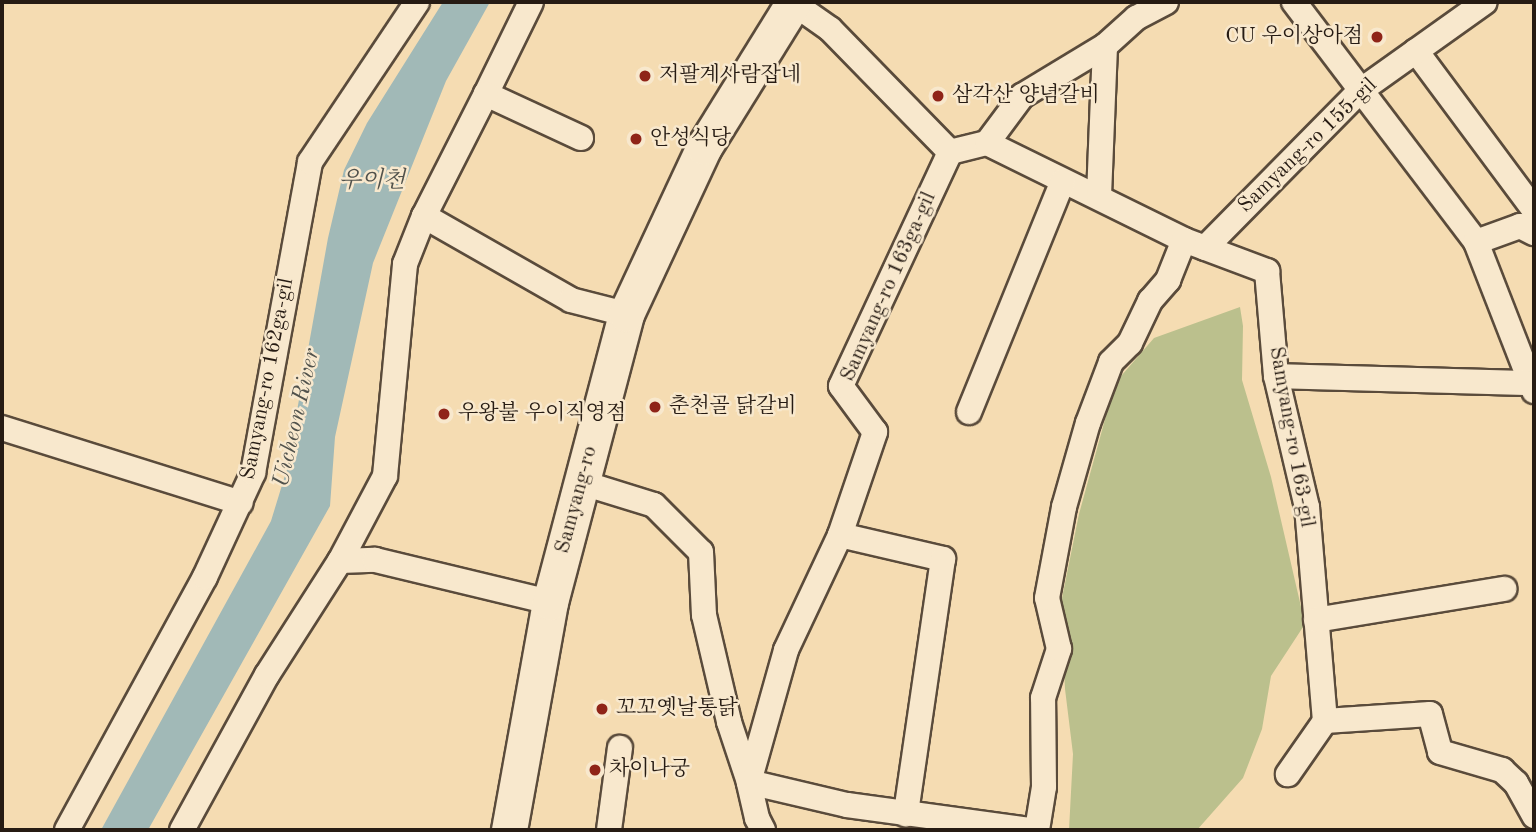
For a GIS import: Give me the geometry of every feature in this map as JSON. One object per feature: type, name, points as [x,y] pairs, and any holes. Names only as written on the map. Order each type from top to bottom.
[{"type":"main road","name":"Samyang-ro","points":[[509,830],[550,602],[626,314],[704,147],[793,2]]},
{"type":"street","name":"Samyang-ro 162ga-gil","points":[[67,830],[205,577],[253,473],[310,162],[417,2]]},
{"type":"street","points":[[182,830],[267,675],[340,561],[386,477],[405,264],[424,216],[531,2]]},
{"type":"street","points":[[793,2],[830,29],[950,152],[987,143],[1022,96],[1105,46],[1136,18],[1166,2]]},
{"type":"street","points":[[1276,376],[1533,387],[1476,242],[1294,2]]},
{"type":"street","name":"Samyang-ro 155-gil","points":[[1194,244],[1360,90],[1481,3]]},
{"type":"street","points":[[1100,196],[1105,46]]},
{"type":"street","points":[[1416,51],[1531,221],[1476,242]]},
{"type":"street","points":[[485,94],[580,138]]},
{"type":"street","name":"Samyang-ro 163-gil","points":[[987,143],[1194,244],[1267,271],[1276,376],[1307,507],[1325,721]]},
{"type":"street","name":"Samyang-ro 163ga-gil","points":[[749,782],[786,650],[840,535],[864,471],[875,432],[841,386],[950,152]]},
{"type":"street","points":[[969,412],[1063,181]]},
{"type":"street","points":[[424,216],[571,300],[626,314]]},
{"type":"street","points":[[1037,830],[1044,787],[1043,698],[1059,649],[1047,598],[1064,507],[1088,423],[1111,362],[1130,344],[1150,301],[1194,244]]},
{"type":"street","points":[[2,428],[241,503]]},
{"type":"street","points":[[583,483],[654,505],[701,552],[704,615],[729,722],[749,782],[757,818],[763,830]]},
{"type":"street","points":[[840,535],[943,559],[906,814]]},
{"type":"street","points":[[340,561],[375,560],[550,602]]},
{"type":"street","points":[[1316,620],[1504,589]]},
{"type":"street","points":[[1288,774],[1325,721],[1430,714],[1440,752],[1502,770],[1516,783],[1534,816]]},
{"type":"street","points":[[609,830],[620,748]]},
{"type":"street","points":[[749,782],[846,805],[1030,830]]},
{"type":"green space","points":[[1240,307],[1243,326],[1242,380],[1271,477],[1305,624],[1271,676],[1262,729],[1243,778],[1197,830],[1069,830],[1073,754],[1065,689],[1061,603],[1079,514],[1115,383],[1154,338]]},
{"type":"water","name":"우이천","points":[[443,2],[490,2],[446,81],[373,263],[335,437],[330,506],[148,830],[101,830],[271,521],[286,472],[328,238],[344,170],[367,123]]},
{"type":"place","name":"CU 우이상아점","points":[[1377,37]]},
{"type":"place","name":"저팔계사람잡네","points":[[645,76]]},
{"type":"place","name":"삼각산 양념갈비","points":[[938,96]]},
{"type":"place","name":"안성식당","points":[[636,139]]},
{"type":"place","name":"춘천골 닭갈비","points":[[655,407]]},
{"type":"place","name":"우왕불 우이직영점","points":[[444,414]]},
{"type":"place","name":"꼬꼬옛날통닭","points":[[602,709]]},
{"type":"place","name":"차이나궁","points":[[595,770]]},
{"type":"water label","name":"Uicheon River","points":[[297,418]]}]
